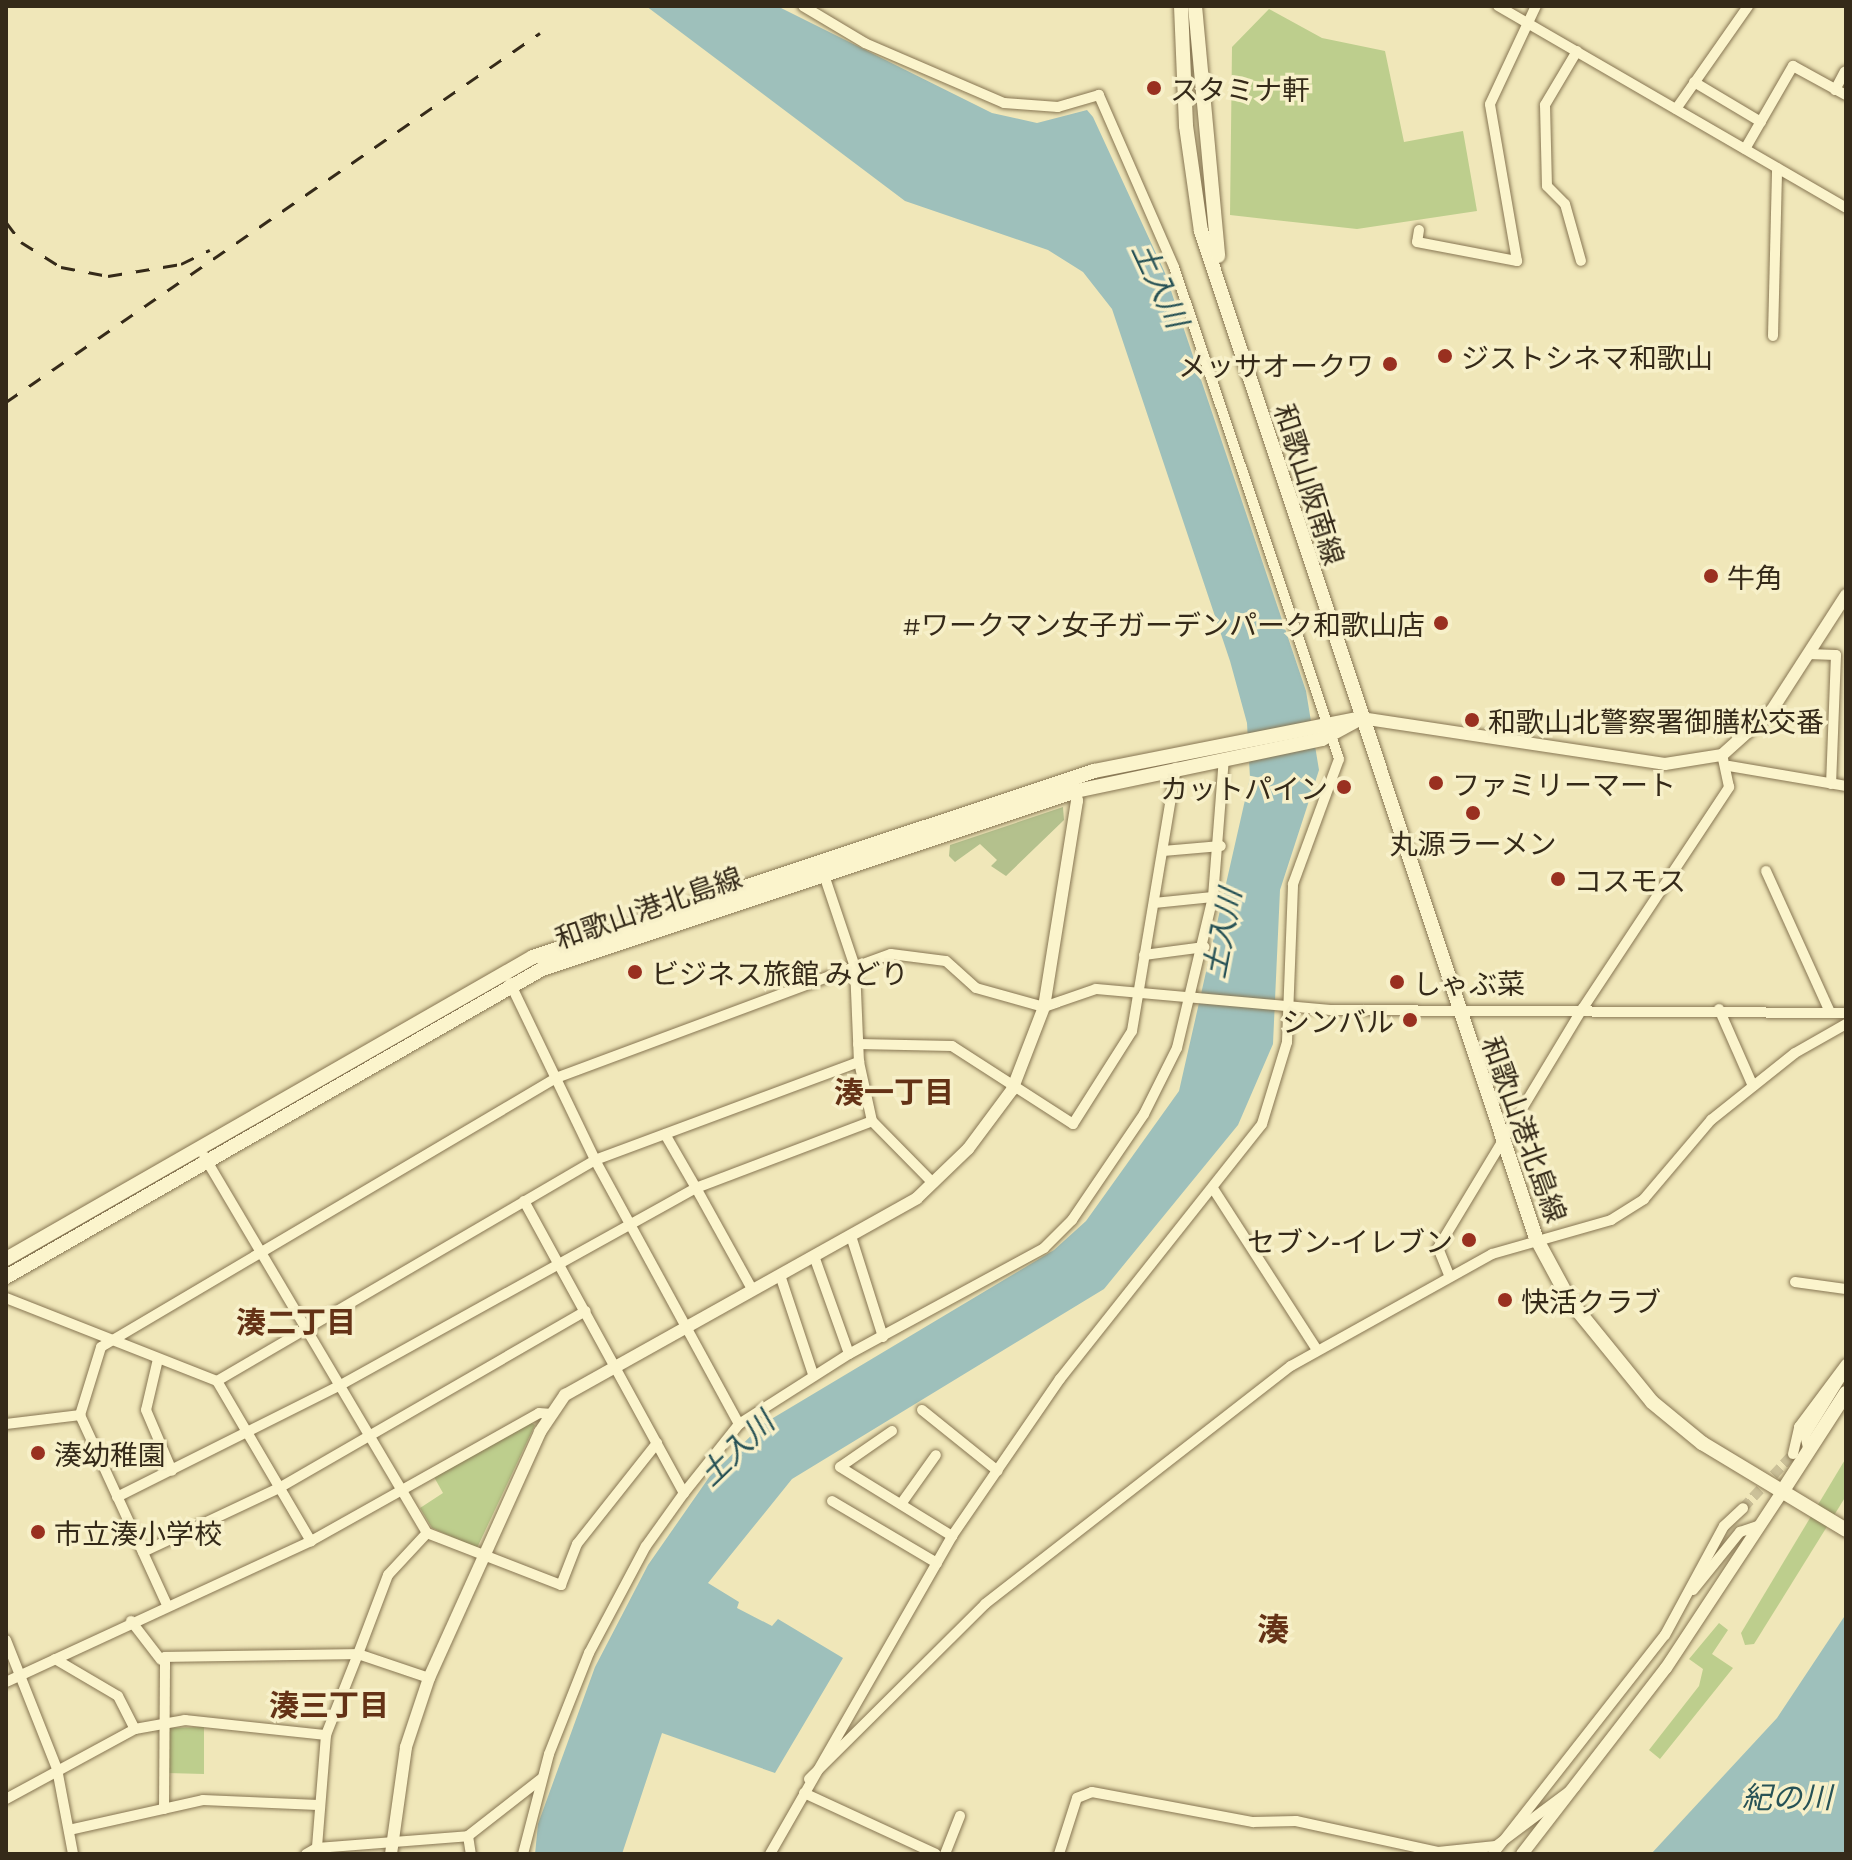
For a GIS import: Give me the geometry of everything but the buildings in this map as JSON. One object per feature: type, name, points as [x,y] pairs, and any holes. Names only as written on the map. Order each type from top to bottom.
[{"type":"main road","name":"和歌山阪南線","points":[[1181,6],[1194,192],[1361,718]]},
{"type":"main road","name":"和歌山阪南線","points":[[1195,6],[1218,264]]},
{"type":"main road","name":"和歌山港北島線","points":[[6,1277],[207,1161],[507,977],[824,875],[1073,784],[1242,755],[1361,718],[1500,1144],[1536,1238],[1570,1301],[1652,1402],[1782,1492]]},
{"type":"main road","name":"和歌山港北島線","points":[[6,1259],[199,1147],[507,977],[819,859],[1073,784],[1237,740],[1326,730]]},
{"type":"main road","points":[[1846,1393],[1782,1492],[1846,1530]]},
{"type":"street","points":[[770,1854],[804,1793],[807,1780],[952,1536],[1060,1379],[1214,1190],[1274,1099],[1285,1007],[1291,895],[1338,775],[1326,730],[1174,267],[1099,95],[1044,108],[1004,103],[865,43],[803,6]]},
{"type":"street","points":[[1498,6],[1846,208]]},
{"type":"street","points":[[1419,230],[1417,242],[1517,261],[1490,104],[1530,25],[1536,6]]},
{"type":"street","points":[[1676,109],[1745,6]]},
{"type":"street","points":[[1577,51],[1545,105],[1547,186],[1565,204],[1581,261]]},
{"type":"street","points":[[1745,149],[1793,66],[1846,95]]},
{"type":"street","points":[[1835,90],[1845,71]]},
{"type":"street","points":[[1694,82],[1761,122]]},
{"type":"street","points":[[1773,336],[1777,168]]},
{"type":"street","points":[[1725,761],[1772,710],[1846,595]]},
{"type":"street","points":[[1808,654],[1836,655],[1831,784]]},
{"type":"street","points":[[1361,718],[1665,764],[1725,761],[1846,786]]},
{"type":"street","points":[[523,1854],[541,1779],[604,1625],[684,1493],[739,1424],[813,1374],[1044,1248],[1072,1220],[1144,1114],[1196,999],[1221,846],[1224,758]]},
{"type":"street","points":[[1449,1275],[1438,1248],[1583,1008],[1729,787],[1725,761]]},
{"type":"street","points":[[858,1044],[952,1046],[1012,1090],[1073,1124],[1121,1054],[1137,995],[1176,768]]},
{"type":"street","points":[[392,1849],[406,1747],[429,1678],[484,1553],[552,1414],[577,1384],[851,1236],[933,1183],[1012,1090],[1044,1007],[1073,784]]},
{"type":"street","points":[[1163,851],[1221,846]]},
{"type":"street","points":[[819,859],[855,967],[859,1062],[872,1121],[933,1183]]},
{"type":"street","points":[[1766,871],[1830,1012]]},
{"type":"street","points":[[1154,903],[1213,897]]},
{"type":"street","points":[[1144,955],[1204,947]]},
{"type":"street","points":[[167,1605],[80,1415],[108,1341],[556,1078],[891,954],[946,961],[976,988],[1044,1007],[1096,989],[1285,1007],[1719,1009],[1846,1013]]},
{"type":"street","points":[[507,977],[595,1160],[633,1222],[739,1424]]},
{"type":"street","points":[[1719,1009],[1753,1086]]},
{"type":"street","points":[[807,1780],[828,1767],[985,1604],[1316,1348],[1449,1275],[1536,1238],[1611,1220],[1644,1199],[1711,1120],[1753,1086],[1846,1024]]},
{"type":"street","points":[[217,1381],[595,1160],[859,1062]]},
{"type":"street","points":[[117,1497],[248,1435],[696,1188],[872,1121]]},
{"type":"street","points":[[665,1134],[752,1289]]},
{"type":"street","points":[[199,1147],[337,1387],[427,1533],[561,1585],[577,1544],[657,1443]]},
{"type":"street","points":[[1214,1190],[1316,1348]]},
{"type":"street","points":[[524,1201],[684,1493]]},
{"type":"street","points":[[851,1236],[883,1337]]},
{"type":"street","points":[[814,1256],[849,1354]]},
{"type":"street","points":[[780,1275],[813,1374]]},
{"type":"street","points":[[1795,1282],[1846,1289]]},
{"type":"street","points":[[6,1298],[108,1341],[217,1381],[311,1541]]},
{"type":"street","points":[[143,1552],[279,1488],[585,1311]]},
{"type":"street","points":[[158,1359],[146,1410],[172,1471]]},
{"type":"street","points":[[1809,1452],[1805,1435],[1846,1365]]},
{"type":"street","points":[[1793,1454],[1799,1427],[1846,1365]]},
{"type":"street","points":[[922,1410],[998,1471]]},
{"type":"street","points":[[6,1682],[131,1621],[311,1541],[539,1413],[552,1414]]},
{"type":"street","points":[[6,1424],[80,1415]]},
{"type":"street","points":[[892,1431],[840,1467],[952,1536]]},
{"type":"street","points":[[901,1504],[936,1455]]},
{"type":"street","points":[[1522,1854],[1575,1786],[1782,1492]]},
{"type":"street","points":[[832,1501],[937,1563]]},
{"type":"street","points":[[1689,1595],[1724,1526],[1743,1508]]},
{"type":"street","points":[[1494,1850],[1603,1721],[1689,1595],[1740,1532],[1760,1525]]},
{"type":"street","points":[[317,1848],[318,1805],[326,1735],[388,1575],[427,1533]]},
{"type":"street","points":[[131,1621],[161,1660],[164,1809]]},
{"type":"street","points":[[6,1640],[57,1769],[73,1854]]},
{"type":"street","points":[[161,1660],[358,1654],[429,1678]]},
{"type":"street","points":[[55,1659],[118,1696],[135,1729]]},
{"type":"street","points":[[6,1799],[135,1729],[161,1720],[326,1735]]},
{"type":"street","points":[[306,1854],[317,1848],[392,1849],[468,1836],[541,1779]]},
{"type":"street","points":[[1059,1854],[1077,1798],[1092,1792],[1253,1822],[1296,1821],[1438,1852],[1494,1850],[1575,1786]]},
{"type":"street","points":[[804,1793],[906,1849],[936,1854]]},
{"type":"street","points":[[69,1830],[203,1800],[318,1805]]},
{"type":"street","points":[[945,1854],[960,1816]]},
{"type":"street","points":[[468,1836],[471,1854]]},
{"type":"green space","points":[[1269,9],[1322,38],[1385,51],[1404,142],[1463,131],[1477,211],[1357,229],[1230,215],[1232,47]]},
{"type":"green space","points":[[1063,807],[1064,820],[1006,876],[991,866],[997,860],[980,844],[955,862],[949,856],[950,845]]},
{"type":"green space","points":[[530,1422],[535,1425],[477,1548],[432,1528],[420,1508],[443,1493],[434,1477]]},
{"type":"green space","points":[[1846,1458],[1846,1496],[1754,1644],[1745,1645],[1741,1633]]},
{"type":"green space","points":[[1719,1623],[1728,1630],[1712,1654],[1733,1668],[1660,1759],[1649,1750],[1699,1686],[1703,1669],[1689,1659]]},
{"type":"green space","points":[[204,1727],[204,1774],[167,1773],[166,1728]]},
{"type":"water","name":"土入川","points":[[646,6],[777,6],[992,113],[1037,123],[1087,110],[1165,273],[1306,691],[1319,770],[1280,890],[1273,1044],[1238,1125],[1104,1289],[792,1479],[708,1583],[739,1602],[737,1608],[772,1626],[778,1619],[843,1658],[775,1773],[662,1733],[622,1854],[535,1854],[538,1824],[595,1667],[648,1565],[710,1476],[763,1424],[1054,1250],[1086,1221],[1179,1091],[1250,778],[1247,723],[1230,661],[1112,309],[1083,272],[1048,250],[905,201]]},
{"type":"water","name":"紀の川","points":[[1846,1614],[1846,1854],[1651,1854],[1777,1718]]},
{"type":"tunnel","points":[[1743,1508],[1793,1454]]},
{"type":"railway","points":[[6,402],[540,33]]},
{"type":"railway","points":[[6,222],[21,242],[61,267],[108,276],[181,264],[210,250]]},
{"type":"place","name":"スタミナ軒","points":[[1154,88]]},
{"type":"place","name":"ジストシネマ和歌山","points":[[1445,356]]},
{"type":"place","name":"メッサオークワ","points":[[1390,364]]},
{"type":"place","name":"牛角","points":[[1711,576]]},
{"type":"place","name":"#ワークマン女子ガーデンパーク和歌山店","points":[[1441,623]]},
{"type":"place","name":"和歌山北警察署御膳松交番","points":[[1472,720]]},
{"type":"place","name":"ファミリーマート","points":[[1436,783]]},
{"type":"place","name":"カットパイン","points":[[1344,787]]},
{"type":"place","name":"丸源ラーメン","points":[[1473,813]]},
{"type":"place","name":"コスモス","points":[[1558,879]]},
{"type":"place","name":"ビジネス旅館 みどり","points":[[635,972]]},
{"type":"place","name":"しゃぶ菜","points":[[1397,982]]},
{"type":"place","name":"シンバル","points":[[1410,1020]]},
{"type":"place","name":"セブン-イレブン","points":[[1469,1240]]},
{"type":"place","name":"快活クラブ","points":[[1505,1300]]},
{"type":"place","name":"湊幼稚園","points":[[38,1453]]},
{"type":"place","name":"市立湊小学校","points":[[38,1532]]},
{"type":"district","name":"湊一丁目","points":[[894,1090]]},
{"type":"district","name":"湊二丁目","points":[[296,1320]]},
{"type":"district","name":"湊","points":[[1273,1627]]},
{"type":"district","name":"湊三丁目","points":[[329,1703]]}]
